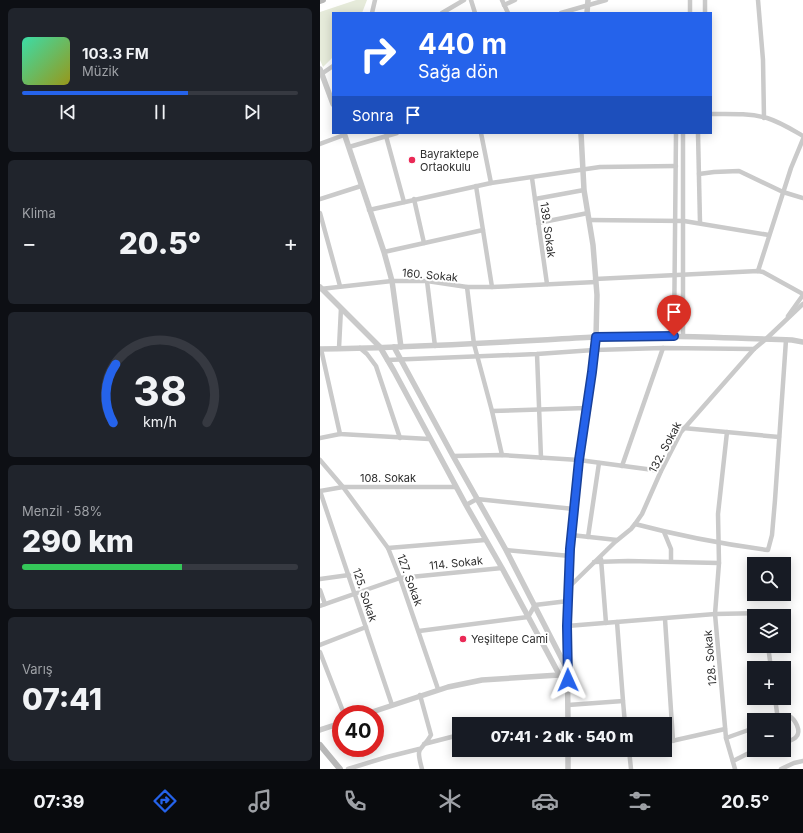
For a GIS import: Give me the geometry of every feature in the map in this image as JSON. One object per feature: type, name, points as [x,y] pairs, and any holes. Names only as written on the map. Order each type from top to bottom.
[{"type":"main road","points":[[320,745],[340,769]]},
{"type":"street","points":[[372,12],[375,0]]},
{"type":"street","points":[[444,12],[464,0]]},
{"type":"street","points":[[471,0],[475,12]]},
{"type":"street","points":[[508,12],[503,2],[515,0]]},
{"type":"street","points":[[564,12],[588,3],[606,0]]},
{"type":"street","points":[[690,0],[690,12]]},
{"type":"street","points":[[705,0],[705,12]]},
{"type":"street","points":[[758,0],[763,60],[764,118]]},
{"type":"street","points":[[332,67],[321,73],[332,101]]},
{"type":"street","points":[[712,114],[736,114],[764,118],[785,126],[803,138],[791,168],[758,271],[763,272],[803,294],[777,329]]},
{"type":"street","points":[[320,144],[344,134],[384,252],[392,281],[401,347]]},
{"type":"street","points":[[349,147],[391,134]]},
{"type":"street","points":[[481,134],[491,183]]},
{"type":"street","points":[[568,717],[567,626],[571,535],[579,460],[596,337],[597,295],[582,170],[581,134]]},
{"type":"street","points":[[674,336],[676,134]]},
{"type":"street","points":[[683,336],[684,134]]},
{"type":"street","points":[[698,134],[700,224]]},
{"type":"street","points":[[386,136],[404,202]]},
{"type":"street","points":[[369,210],[491,183],[600,167],[676,166]]},
{"type":"street","points":[[699,174],[718,171],[739,171],[746,173],[783,192],[803,198]]},
{"type":"street","name":"139. Sokak","points":[[532,178],[547,284]]},
{"type":"street","points":[[320,199],[361,186]]},
{"type":"street","points":[[476,186],[492,287]]},
{"type":"street","points":[[535,199],[584,190]]},
{"type":"street","points":[[414,199],[424,243]]},
{"type":"street","points":[[320,213],[340,286]]},
{"type":"street","points":[[538,223],[588,214]]},
{"type":"street","points":[[589,220],[684,221],[769,235]]},
{"type":"street","points":[[384,252],[483,230]]},
{"type":"street","name":"160. Sokak","points":[[321,288],[392,281],[427,281],[467,287],[492,287],[758,271]]},
{"type":"street","points":[[427,281],[435,346]]},
{"type":"street","points":[[467,287],[474,344],[502,455]]},
{"type":"street","points":[[321,288],[380,347],[568,691]]},
{"type":"street","name":"132. Sokak","points":[[568,588],[635,524],[642,514],[661,471],[683,428],[754,349],[803,304]]},
{"type":"street","points":[[339,348],[341,308]]},
{"type":"street","points":[[340,434],[321,349],[435,346],[596,337],[683,336],[803,342]]},
{"type":"street","points":[[635,524],[664,532],[718,543],[768,550],[772,534],[786,340]]},
{"type":"street","points":[[394,347],[506,550],[567,669]]},
{"type":"street","points":[[360,348],[368,354],[376,366],[400,438]]},
{"type":"street","points":[[387,360],[478,357],[594,350],[663,348],[754,349]]},
{"type":"street","points":[[622,466],[663,348]]},
{"type":"street","points":[[537,354],[540,458]]},
{"type":"street","points":[[492,411],[586,408]]},
{"type":"street","points":[[683,428],[779,436]]},
{"type":"street","name":"128. Sokak","points":[[727,432],[717,529],[719,563],[715,614],[726,738],[735,769]]},
{"type":"street","points":[[320,438],[340,434],[429,439]]},
{"type":"street","points":[[453,456],[502,455],[579,460],[661,471]]},
{"type":"street","name":"127. Sokak","points":[[320,460],[343,487],[388,548],[419,631],[438,689]]},
{"type":"street","points":[[588,536],[599,463]]},
{"type":"street","name":"108. Sokak","points":[[320,491],[343,487],[456,487]]},
{"type":"street","name":"125. Sokak","points":[[320,491],[392,705]]},
{"type":"street","points":[[466,505],[477,498],[574,509]]},
{"type":"street","points":[[664,532],[671,549],[671,561]]},
{"type":"street","points":[[571,535],[618,540]]},
{"type":"street","points":[[388,548],[485,540]]},
{"type":"street","points":[[506,550],[570,556]]},
{"type":"street","points":[[601,555],[606,623]]},
{"type":"street","points":[[594,562],[671,561],[719,563]]},
{"type":"street","name":"114. Sokak","points":[[322,605],[400,578],[502,568]]},
{"type":"street","points":[[320,579],[349,575]]},
{"type":"street","points":[[320,590],[322,605]]},
{"type":"street","points":[[535,605],[568,601]]},
{"type":"street","points":[[528,617],[535,605]]},
{"type":"street","points":[[567,626],[715,614],[747,613]]},
{"type":"street","points":[[419,631],[528,617]]},
{"type":"street","points":[[665,618],[673,741],[725,729]]},
{"type":"street","points":[[617,622],[624,717]]},
{"type":"street","points":[[320,645],[366,627]]},
{"type":"street","points":[[320,652],[341,705]]},
{"type":"street","points":[[384,708],[438,689],[482,680],[559,675]]},
{"type":"street","points":[[348,769],[419,749],[424,744],[431,735],[420,695]]},
{"type":"street","points":[[568,705],[622,701]]},
{"type":"street","points":[[791,717],[798,729],[796,737],[791,740]]},
{"type":"street","points":[[320,730],[332,726]]},
{"type":"street","points":[[726,738],[747,730]]},
{"type":"street","points":[[424,744],[452,737]]},
{"type":"street","points":[[419,749],[418,756],[422,769]]},
{"type":"street","points":[[733,761],[747,754]]},
{"type":"street","points":[[568,757],[568,769]]},
{"type":"street","points":[[630,757],[631,769]]},
{"type":"street","points":[[781,769],[794,762],[803,761]]},
{"type":"green space","points":[[356,0],[367,0],[362,12],[332,12],[332,58],[323,67],[320,60],[320,12]]},
{"type":"place","name":"Bayraktepe Ortaokulu","points":[[412,160]]},
{"type":"place","name":"Yeşiltepe Cami","points":[[463,639]]},
{"type":"route","points":[[568,680],[567,626],[570,549],[579,460],[596,337],[674,336]]}]
